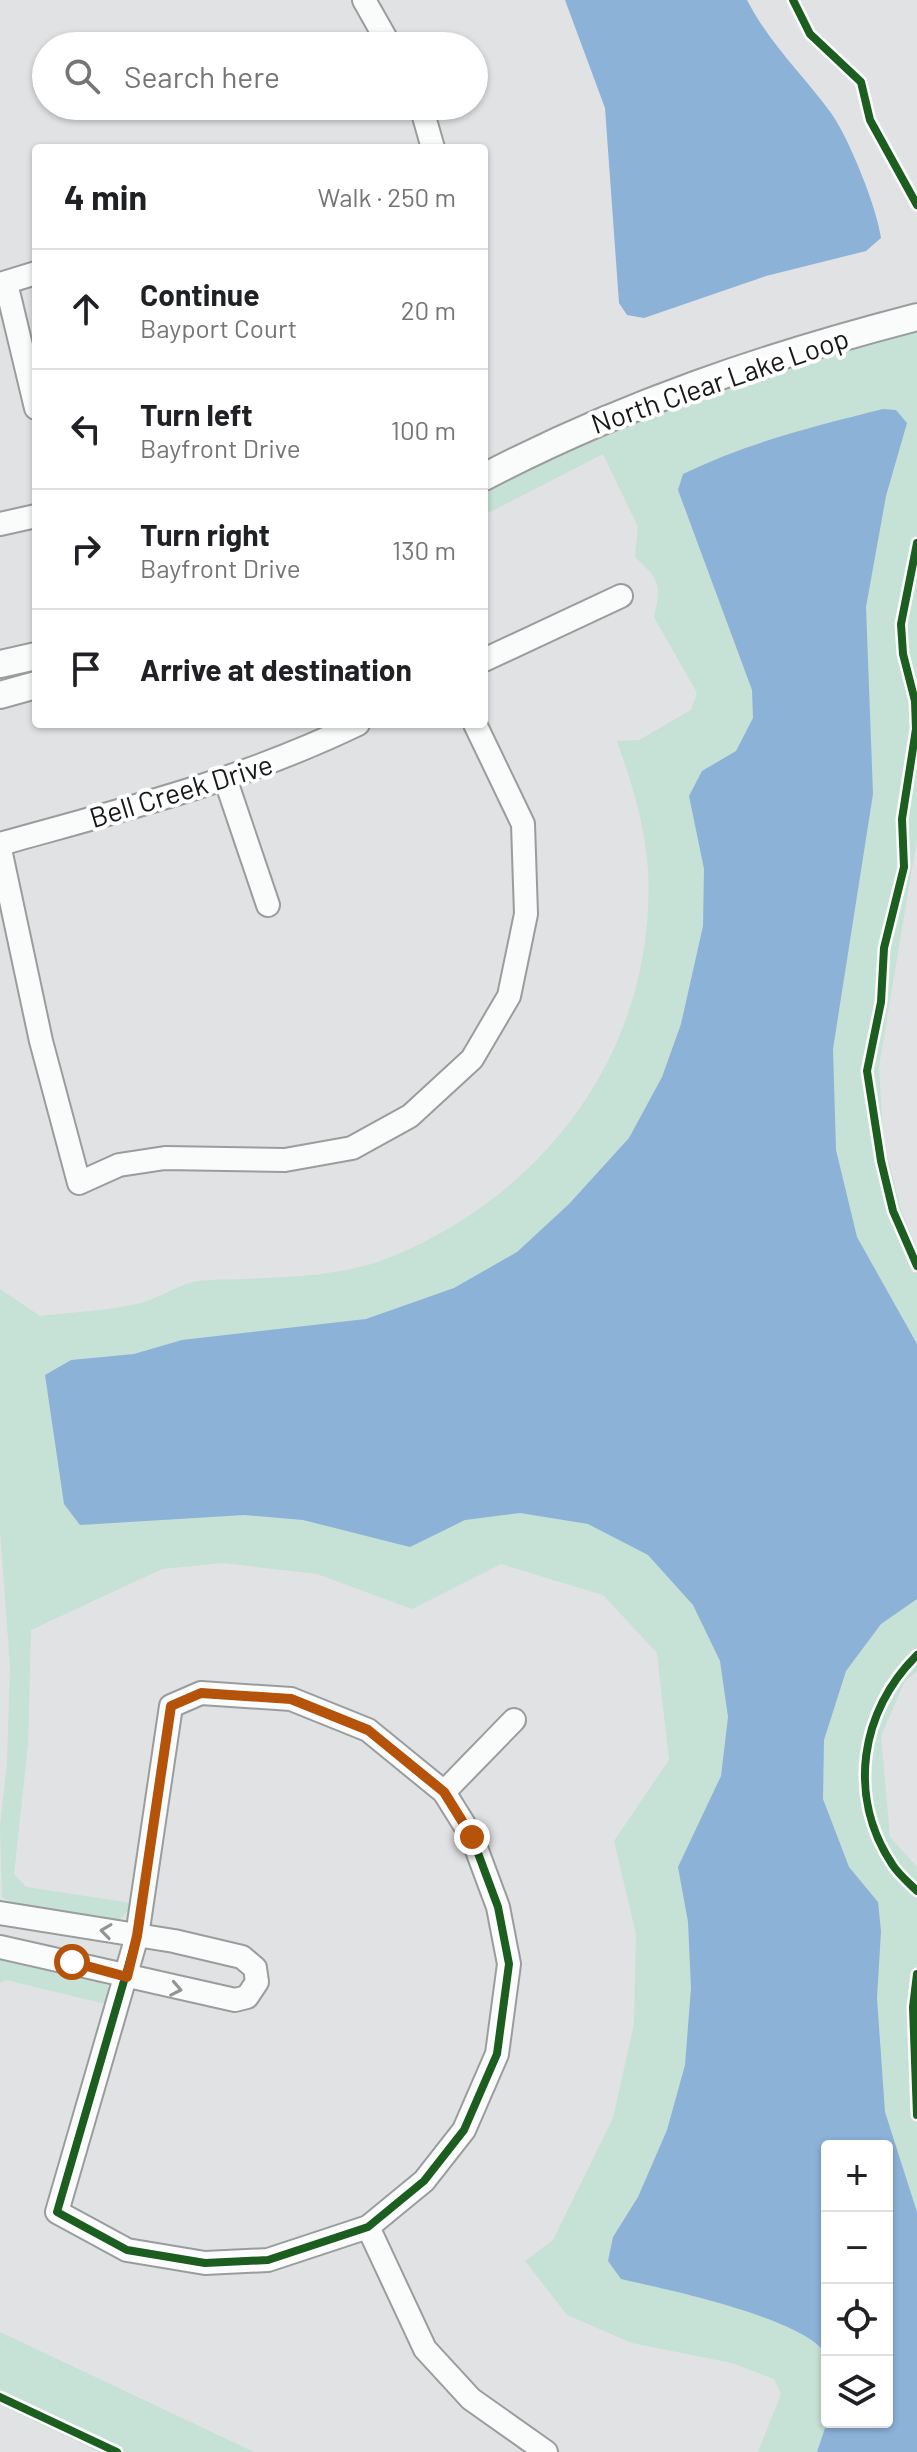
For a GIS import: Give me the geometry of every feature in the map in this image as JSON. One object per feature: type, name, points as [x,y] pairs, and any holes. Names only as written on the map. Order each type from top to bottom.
[{"type":"street","points":[[364,0],[382,32]]},
{"type":"street","points":[[425,120],[432,144]]},
{"type":"street","points":[[32,274],[3,283],[32,393]]},
{"type":"street","name":"North Clear Lake Loop","points":[[488,475],[548,444],[652,398],[786,353],[917,317]]},
{"type":"street","points":[[0,524],[32,517]]},
{"type":"street","points":[[488,658],[621,596]]},
{"type":"street","points":[[0,664],[32,657]]},
{"type":"street","points":[[0,695],[32,686]]},
{"type":"street","name":"Bell Creek Drive","points":[[0,847],[226,781],[294,756],[343,728]]},
{"type":"street","points":[[0,847],[41,1041],[79,1183],[119,1165],[165,1158],[285,1160],[352,1148],[410,1116],[472,1059],[509,996],[526,914],[523,824],[477,728]]},
{"type":"street","points":[[226,781],[268,905]]},
{"type":"street","points":[[201,1693],[291,1699],[368,1730],[444,1792],[472,1837],[498,1907],[509,1964],[497,2054],[464,2130],[424,2181],[368,2227],[268,2260],[205,2263],[127,2250],[57,2212],[137,1936],[171,1706],[201,1693]]},
{"type":"street","points":[[444,1792],[514,1720]]},
{"type":"street","points":[[0,1913],[242,1957],[255,1968],[257,1982],[247,1997],[235,2000],[0,1947]]},
{"type":"street","points":[[46,1957],[54,1923]]},
{"type":"street","points":[[368,2227],[425,2349],[471,2399],[546,2452]]},
{"type":"green space","points":[[917,328],[917,839],[879,1066],[883,1138],[901,1210],[917,1248],[917,1672],[905,1681],[881,1736],[890,1837],[917,1867],[917,2452],[758,2452],[781,2394],[774,2379],[732,2363],[632,2343],[567,2315],[525,2261],[553,2240],[613,2118],[634,2024],[636,1934],[614,1841],[669,1760],[657,1653],[603,1595],[501,1564],[412,1609],[317,1574],[223,1563],[162,1569],[31,1630],[28,1744],[14,1874],[26,1887],[131,1903],[123,1917],[108,1923],[15,1904],[2,1897],[0,1826],[7,1763],[10,1666],[0,1531],[0,1289],[40,1316],[137,1304],[199,1281],[317,1274],[355,1268],[391,1257],[448,1229],[499,1194],[544,1152],[582,1105],[612,1052],[634,995],[646,934],[648,870],[641,820],[617,741],[639,740],[691,710],[697,693],[654,617],[658,589],[654,577],[635,557],[638,527],[603,454],[488,513],[488,485],[696,391]]},
{"type":"green space","points":[[0,1960],[97,1979],[108,1986],[110,2005],[6,1980],[0,1983]]},
{"type":"green space","points":[[0,2332],[254,2452],[99,2452],[0,2405]]},
{"type":"water","points":[[565,0],[747,0],[776,45],[838,124],[868,192],[881,238],[866,251],[766,276],[644,318],[627,315],[619,303],[605,108]]},
{"type":"water","points":[[883,409],[896,410],[907,423],[886,496],[866,607],[873,794],[833,1049],[836,1150],[857,1237],[917,1344],[917,1599],[881,1624],[846,1671],[824,1740],[823,1799],[849,1867],[878,1902],[881,1931],[877,1998],[885,2112],[917,2212],[917,2452],[817,2452],[825,2428],[893,2428],[893,2140],[821,2140],[821,2349],[795,2330],[767,2318],[621,2279],[608,2261],[613,2237],[638,2197],[667,2130],[685,2065],[691,1988],[688,1922],[678,1867],[721,1776],[728,1717],[720,1661],[693,1605],[648,1555],[588,1524],[520,1513],[465,1520],[410,1547],[303,1520],[244,1515],[80,1525],[64,1504],[45,1375],[71,1360],[134,1354],[182,1340],[366,1319],[454,1288],[517,1252],[569,1204],[629,1138],[662,1077],[681,1024],[703,926],[704,869],[689,796],[702,771],[736,751],[753,718],[752,690],[678,490],[683,474],[756,444]]},
{"type":"cycle path","points":[[793,0],[810,34],[861,82],[870,120],[917,205]]},
{"type":"cycle path","points":[[917,543],[901,624],[903,654],[915,701],[916,729],[902,819],[904,867],[884,948],[881,1002],[867,1071],[881,1161],[893,1211],[917,1266]]},
{"type":"cycle path","points":[[917,1655],[898,1677],[872,1728],[866,1755],[865,1783],[869,1811],[878,1838],[894,1868],[917,1891]]},
{"type":"cycle path","points":[[201,1693],[291,1699],[368,1730],[444,1792],[472,1837],[498,1907],[509,1964],[497,2054],[464,2130],[424,2181],[368,2227],[268,2260],[205,2263],[127,2250],[57,2212],[137,1936],[171,1706],[201,1693]]},
{"type":"cycle path","points":[[917,1974],[913,2007],[917,2115]]},
{"type":"cycle path","points":[[0,2397],[117,2452]]},
{"type":"route","points":[[72,1962],[127,1977],[137,1936],[171,1706],[201,1693],[291,1699],[368,1730],[444,1792],[472,1837]]}]
